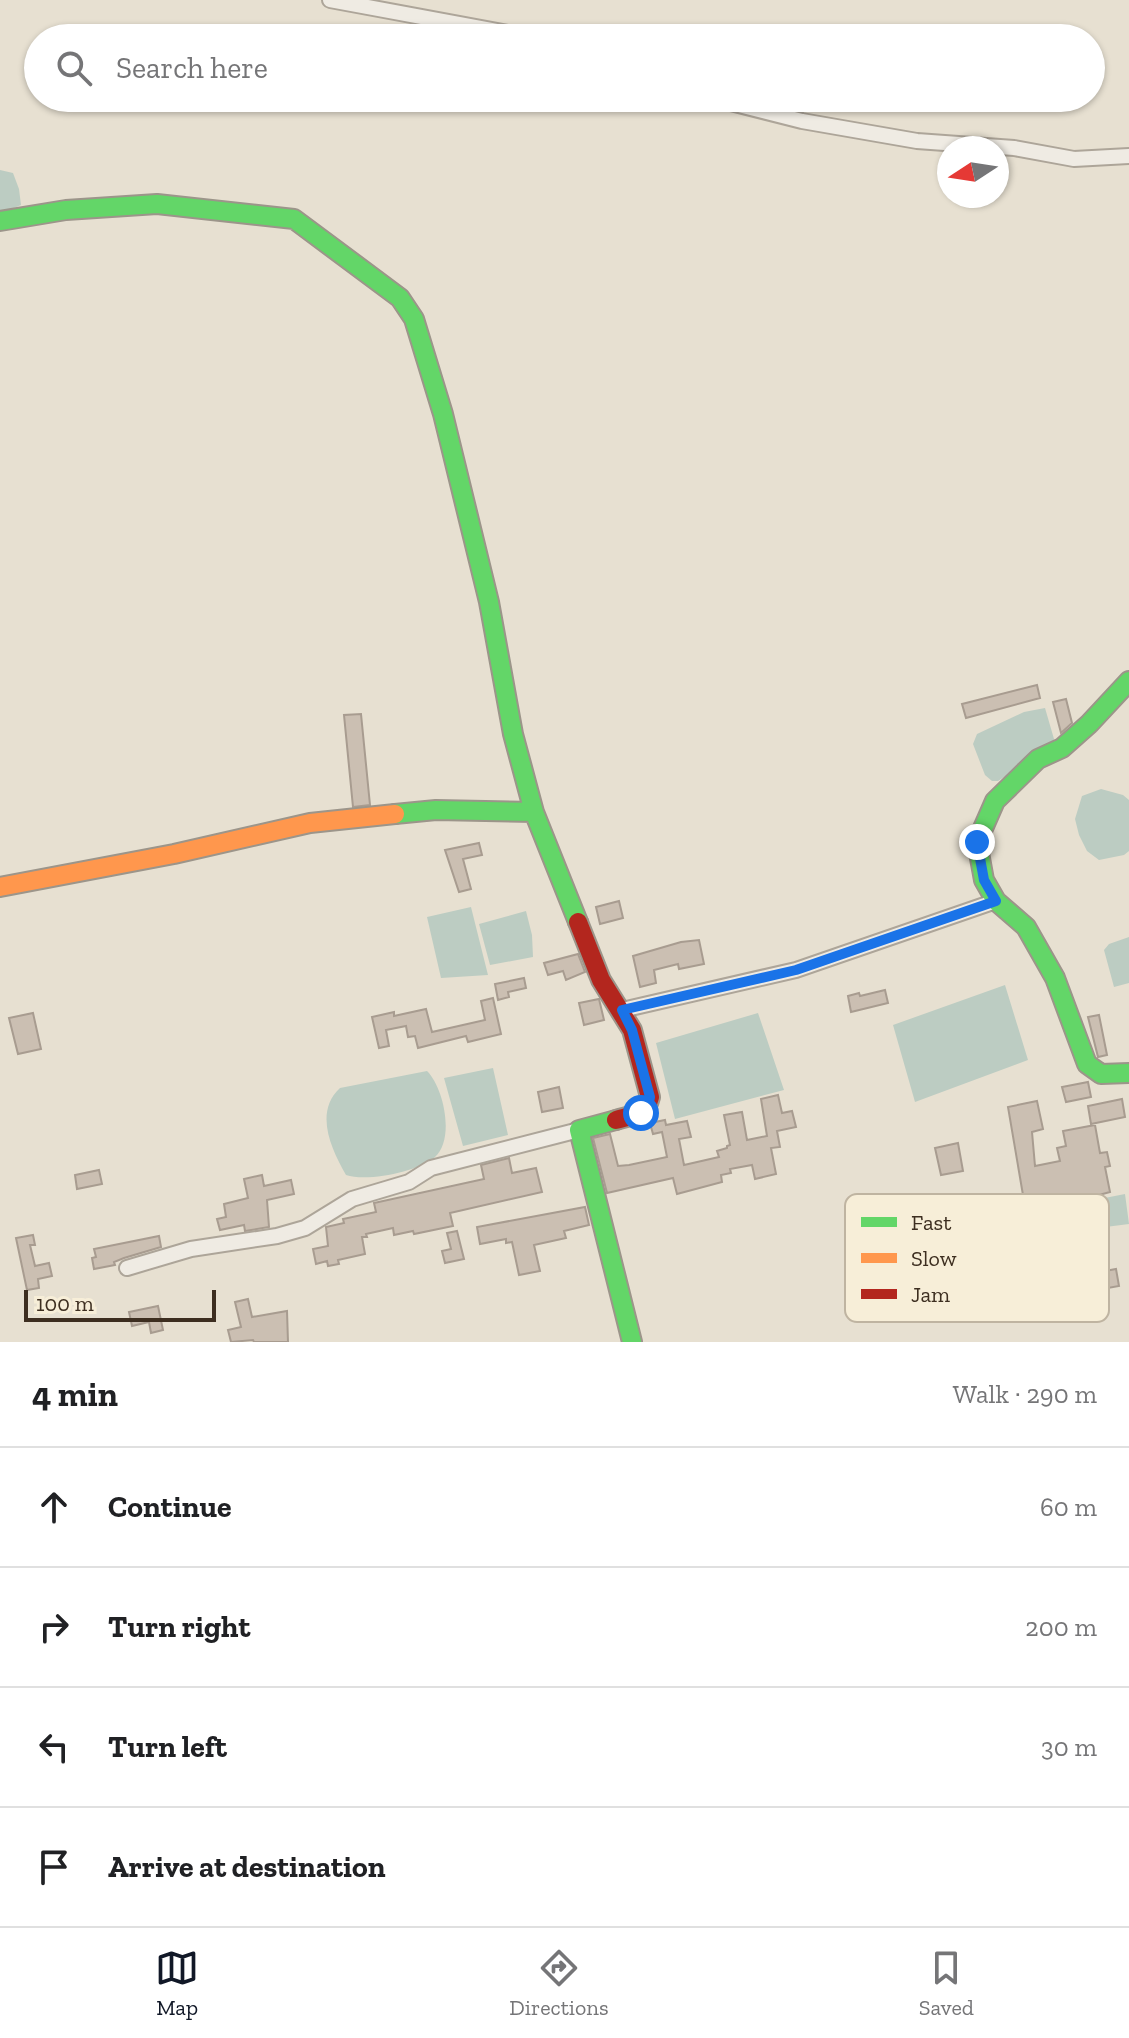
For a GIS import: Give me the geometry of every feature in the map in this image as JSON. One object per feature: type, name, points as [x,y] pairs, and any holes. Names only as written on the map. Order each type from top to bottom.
[{"type":"street","points":[[330,0],[459,24]]},
{"type":"street","points":[[766,112],[917,141],[1014,148],[1074,159],[1129,156]]},
{"type":"street","points":[[0,221],[66,210],[157,204],[294,219],[400,298],[414,319],[447,430],[489,602],[513,734],[534,812],[601,980],[632,1030],[650,1097],[648,1107],[641,1113],[431,1168],[409,1182],[352,1199],[305,1228],[277,1236],[191,1249],[127,1268]]},
{"type":"street","points":[[1129,681],[1089,724],[1062,748],[1038,759],[995,801],[977,842],[984,880],[996,901],[1026,927],[1055,978],[1087,1064],[1101,1074],[1129,1073]]},
{"type":"street","points":[[0,887],[174,854],[310,823],[436,810],[534,812]]},
{"type":"street","points":[[622,1010],[796,970],[996,901]]},
{"type":"street","points":[[579,1130],[632,1342]]},
{"type":"shaded area","points":[[0,170],[13,173],[21,205],[0,214]]},
{"type":"shaded area","points":[[1045,708],[1054,739],[1052,746],[998,781],[992,781],[985,775],[973,744],[977,734],[1024,712]]},
{"type":"shaded area","points":[[1101,789],[1123,795],[1129,800],[1129,851],[1099,860],[1087,851],[1075,819],[1082,796]]},
{"type":"shaded area","points":[[471,907],[488,975],[441,978],[427,917]]},
{"type":"shaded area","points":[[526,911],[533,957],[490,965],[479,924]]},
{"type":"shaded area","points":[[1129,937],[1129,983],[1114,987],[1104,950],[1109,944]]},
{"type":"shaded area","points":[[1005,985],[1028,1060],[915,1102],[893,1025]]},
{"type":"shaded area","points":[[758,1013],[784,1090],[675,1119],[656,1043]]},
{"type":"shaded area","points":[[493,1068],[508,1135],[463,1146],[444,1078]]},
{"type":"shaded area","points":[[427,1071],[438,1089],[445,1114],[445,1138],[435,1157],[417,1167],[392,1174],[366,1177],[346,1175],[328,1131],[328,1108],[332,1098],[340,1088]]},
{"type":"shaded area","points":[[1125,1194],[1129,1224],[1109,1227],[1109,1197]]},
{"type":"building","points":[[1037,685],[1040,698],[966,718],[962,704]]},
{"type":"building","points":[[1066,699],[1072,723],[1061,733],[1053,702]]},
{"type":"building","points":[[361,714],[370,805],[353,807],[344,715]]},
{"type":"building","points":[[479,843],[482,855],[463,859],[471,889],[459,892],[445,850]]},
{"type":"building","points":[[619,901],[623,918],[600,924],[596,907]]},
{"type":"building","points":[[699,940],[704,964],[679,969],[678,964],[654,970],[656,983],[640,987],[633,956]]},
{"type":"building","points":[[578,954],[585,972],[566,980],[563,971],[548,975],[544,963]]},
{"type":"building","points":[[524,978],[526,988],[508,992],[509,997],[498,1000],[495,984]]},
{"type":"building","points":[[885,990],[888,1003],[851,1012],[848,996]]},
{"type":"building","points":[[493,998],[501,1034],[468,1042],[466,1036],[418,1048],[415,1036],[408,1037],[406,1026],[386,1030],[389,1046],[379,1048],[372,1017],[426,1009],[432,1032],[485,1020],[481,1001]]},
{"type":"building","points":[[599,999],[604,1020],[584,1025],[579,1003]]},
{"type":"building","points":[[33,1013],[41,1049],[18,1054],[9,1018]]},
{"type":"building","points":[[1099,1015],[1107,1055],[1098,1057],[1088,1017]]},
{"type":"building","points":[[1088,1082],[1091,1097],[1066,1102],[1062,1087]]},
{"type":"building","points":[[559,1087],[563,1108],[542,1112],[538,1092]]},
{"type":"building","points":[[778,1095],[782,1113],[792,1111],[796,1127],[777,1131],[780,1147],[771,1148],[776,1174],[755,1179],[752,1165],[730,1169],[731,1173],[721,1175],[722,1182],[677,1194],[673,1178],[607,1193],[593,1138],[610,1134],[618,1166],[629,1165],[667,1157],[662,1132],[653,1134],[650,1123],[665,1120],[666,1125],[687,1121],[691,1137],[679,1139],[684,1165],[719,1157],[717,1151],[730,1145],[724,1115],[742,1112],[747,1140],[767,1136],[761,1099]]},
{"type":"building","points":[[1122,1099],[1125,1117],[1091,1124],[1088,1106]]},
{"type":"building","points":[[1037,1101],[1043,1129],[1032,1132],[1035,1166],[1060,1161],[1057,1148],[1066,1146],[1063,1131],[1095,1125],[1100,1153],[1107,1152],[1110,1166],[1105,1167],[1110,1192],[1023,1194],[1008,1107]]},
{"type":"building","points":[[958,1143],[963,1171],[941,1175],[935,1148]]},
{"type":"building","points":[[509,1158],[512,1173],[536,1168],[542,1192],[450,1213],[453,1226],[414,1234],[413,1231],[394,1235],[393,1228],[366,1234],[367,1237],[362,1237],[365,1254],[338,1260],[339,1264],[328,1266],[327,1261],[316,1264],[313,1249],[328,1246],[326,1227],[344,1223],[343,1219],[376,1212],[374,1203],[484,1179],[481,1165]]},
{"type":"building","points":[[99,1170],[102,1184],[77,1189],[75,1175]]},
{"type":"building","points":[[262,1175],[264,1186],[291,1180],[294,1194],[267,1200],[269,1227],[245,1231],[244,1225],[220,1230],[217,1219],[226,1217],[224,1204],[248,1198],[244,1179]]},
{"type":"building","points":[[585,1207],[589,1225],[564,1231],[566,1238],[534,1245],[540,1271],[519,1275],[512,1242],[506,1243],[506,1239],[480,1244],[477,1227]]},
{"type":"building","points":[[457,1231],[464,1259],[445,1263],[442,1251],[451,1249],[447,1233]]},
{"type":"building","points":[[33,1235],[35,1245],[30,1245],[35,1266],[49,1263],[52,1276],[38,1279],[39,1288],[27,1290],[16,1238]]},
{"type":"building","points":[[159,1236],[161,1247],[124,1258],[114,1262],[115,1265],[94,1269],[94,1249]]},
{"type":"building","points":[[1116,1269],[1119,1286],[1109,1288],[1109,1270]]},
{"type":"building","points":[[248,1299],[252,1317],[287,1311],[288,1342],[231,1342],[228,1330],[241,1327],[235,1302]]},
{"type":"building","points":[[158,1306],[163,1330],[151,1333],[149,1322],[132,1326],[129,1312]]},
{"type":"traffic: fast","points":[[0,221],[66,210],[157,204],[294,219],[400,298],[414,319],[443,414],[489,602],[513,734],[534,812],[578,922]]},
{"type":"traffic: fast","points":[[1129,681],[1089,724],[1062,748],[1038,759],[995,801],[977,842],[984,880],[996,901],[1026,927],[1055,978],[1087,1064],[1101,1074],[1129,1073]]},
{"type":"traffic: fast","points":[[395,814],[436,810],[534,812]]},
{"type":"traffic: fast","points":[[616,1120],[579,1130],[632,1342]]},
{"type":"traffic: slow","points":[[0,887],[174,854],[310,823],[395,814]]},
{"type":"traffic: jam","points":[[578,922],[601,980],[632,1030],[650,1097],[642,1111],[616,1120]]},
{"type":"route","points":[[641,1113],[648,1107],[650,1097],[632,1030],[622,1010],[796,970],[996,901],[984,880],[977,842]]}]
